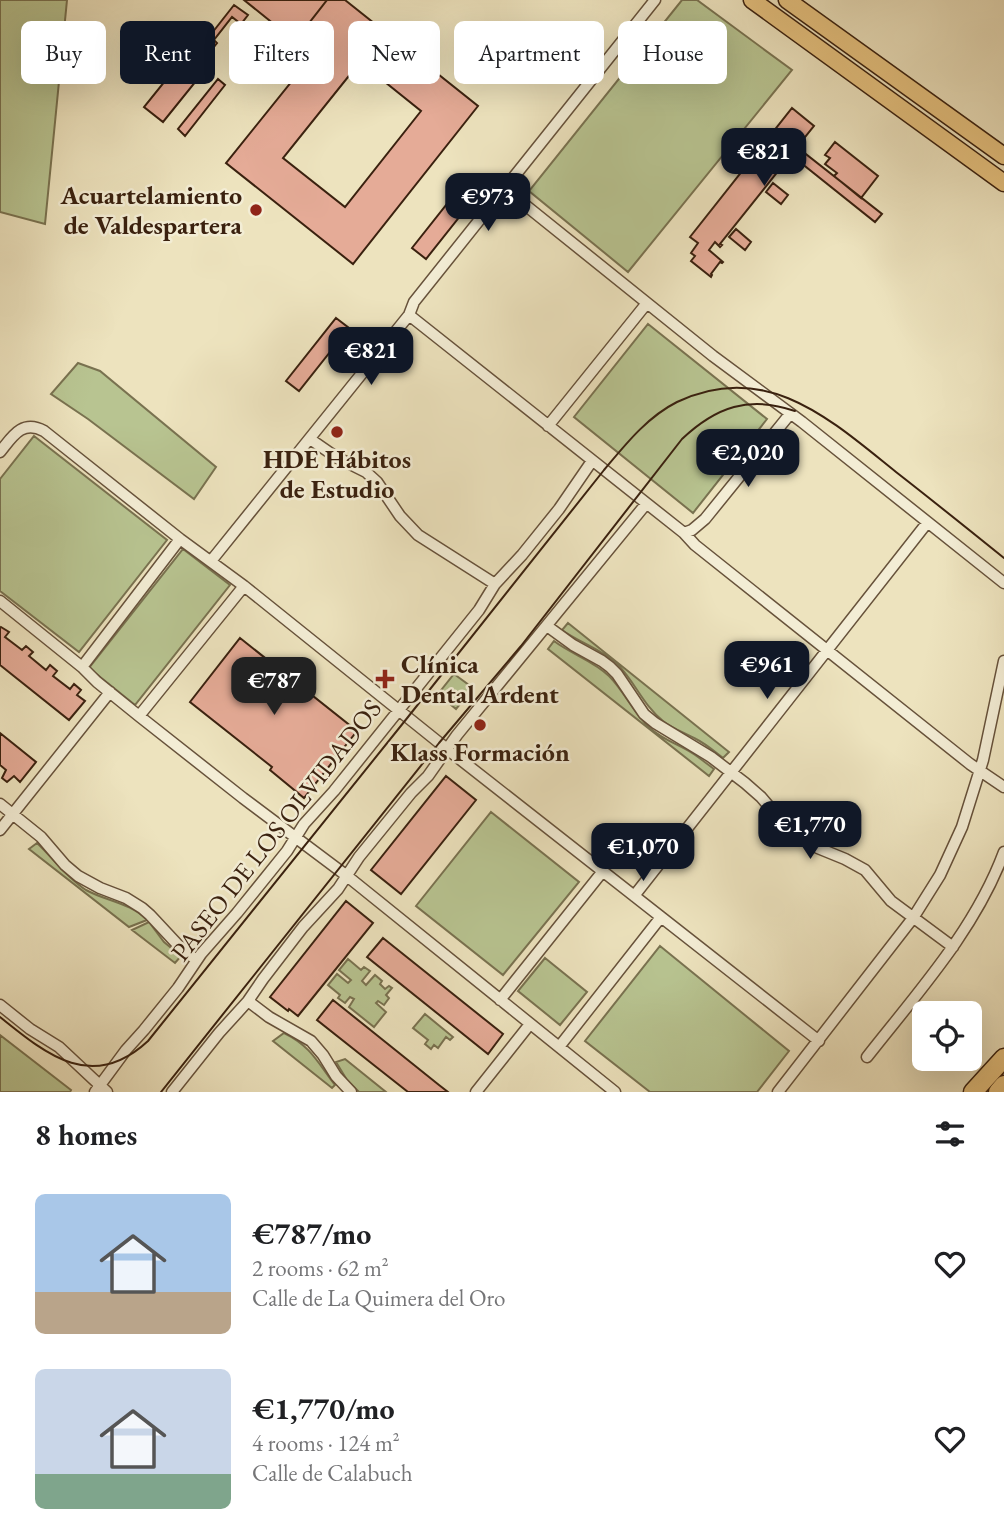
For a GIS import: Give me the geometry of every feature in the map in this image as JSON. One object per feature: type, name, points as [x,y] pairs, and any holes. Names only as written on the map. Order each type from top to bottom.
[{"type":"highway","points":[[973,1092],[1004,1058]]},
{"type":"highway","points":[[998,1092],[1004,1085]]},
{"type":"main road","points":[[752,0],[1004,183]]},
{"type":"main road","points":[[787,0],[1004,156]]},
{"type":"street","points":[[211,561],[409,315],[414,302],[655,0]]},
{"type":"street","points":[[504,188],[1004,583]]},
{"type":"street","points":[[548,426],[647,303]]},
{"type":"street","points":[[409,315],[827,650],[1004,787]]},
{"type":"street","points":[[684,533],[705,519],[790,414]]},
{"type":"street","points":[[0,453],[18,431],[28,427],[38,427],[44,431],[819,1041]]},
{"type":"street","points":[[310,439],[366,472],[377,482],[400,516],[418,535],[495,584]]},
{"type":"street","name":"PASEO DE LOS OLVIDADOS","points":[[100,1090],[126,1050],[177,988],[196,960],[237,914],[304,824],[334,791],[482,605],[495,584],[559,509],[592,461]]},
{"type":"street","points":[[172,1092],[219,1032],[248,1002],[262,979],[338,889],[359,857],[428,776],[646,504]]},
{"type":"street","points":[[634,895],[927,523]]},
{"type":"street","points":[[82,667],[180,539]]},
{"type":"street","points":[[139,716],[244,586]]},
{"type":"street","points":[[0,601],[139,716],[347,876],[615,1092]]},
{"type":"street","points":[[547,626],[610,667],[644,714],[731,772],[761,797],[789,830],[818,848],[865,870],[891,901],[953,947]]},
{"type":"street","points":[[778,1092],[931,892],[962,827],[980,771],[1004,662]]},
{"type":"street","points":[[0,830],[110,692]]},
{"type":"street","points":[[0,804],[41,837],[65,866],[78,876],[142,908],[196,960]]},
{"type":"street","points":[[867,1057],[953,947],[975,914],[1004,852]]},
{"type":"street","points":[[500,1000],[603,871]]},
{"type":"street","points":[[559,1047],[661,917]]},
{"type":"street","points":[[248,1002],[311,1041],[351,1092]]},
{"type":"street","points":[[0,1005],[59,1047],[100,1090]]},
{"type":"street","points":[[477,1092],[530,1024]]},
{"type":"green space","points":[[0,0],[67,0],[65,21],[21,21],[21,84],[59,84],[45,224],[0,212]]},
{"type":"green space","points":[[682,0],[697,0],[726,21],[665,21]]},
{"type":"green space","points":[[727,22],[792,70],[628,272],[529,191],[618,80],[618,84],[727,84]]},
{"type":"green space","points":[[648,324],[767,419],[693,513],[574,417]]},
{"type":"green space","points":[[78,363],[100,371],[216,467],[194,499],[51,394]]},
{"type":"green space","points":[[34,436],[167,540],[79,652],[0,591],[0,479]]},
{"type":"green space","points":[[183,549],[230,585],[135,705],[89,668]]},
{"type":"green space","points":[[568,623],[729,752],[723,758],[700,741],[663,721],[618,665],[562,630]]},
{"type":"green space","points":[[554,641],[603,671],[615,682],[650,728],[714,769],[709,776],[548,649]]},
{"type":"green space","points":[[454,674],[473,688],[456,709],[438,694]]},
{"type":"green space","points":[[491,812],[579,882],[503,975],[416,906]]},
{"type":"green space","points":[[37,843],[66,874],[86,890],[126,906],[147,920],[129,927],[29,849]]},
{"type":"green space","points":[[149,922],[164,942],[181,956],[175,963],[132,930]]},
{"type":"green space","points":[[660,946],[789,1051],[757,1092],[650,1092],[585,1041]]},
{"type":"green space","points":[[545,958],[587,992],[560,1025],[518,991]]},
{"type":"green space","points":[[348,959],[361,970],[364,967],[370,971],[362,981],[366,985],[375,975],[382,981],[380,984],[385,989],[389,986],[392,988],[386,995],[389,998],[384,1005],[378,1001],[376,1003],[386,1012],[374,1027],[349,1007],[354,999],[350,997],[345,1003],[328,985],[337,974],[348,983],[351,980],[339,970]]},
{"type":"green space","points":[[425,1014],[453,1037],[450,1040],[446,1037],[438,1048],[434,1045],[431,1049],[425,1044],[428,1040],[413,1028]]},
{"type":"green space","points":[[284,1033],[313,1056],[335,1085],[332,1088],[273,1041]]},
{"type":"green space","points":[[0,1035],[71,1090],[70,1092],[0,1092]]},
{"type":"green space","points":[[345,1059],[386,1092],[359,1092],[347,1080],[336,1062]]},
{"type":"building","points":[[244,0],[327,0],[311,21],[270,21]]},
{"type":"building","points":[[327,0],[345,0],[371,21],[348,21],[348,77],[283,158],[345,207],[421,111],[387,84],[440,84],[440,76],[478,106],[353,264],[226,163],[290,84],[334,84],[334,21],[311,21]]},
{"type":"building","points":[[234,5],[248,15],[243,21],[232,17],[215,39],[215,29]]},
{"type":"building","points":[[218,79],[225,85],[185,136],[178,129]]},
{"type":"building","points":[[163,84],[194,84],[163,122],[144,107]]},
{"type":"building","points":[[792,108],[814,126],[797,147],[882,214],[875,222],[791,155],[789,158],[786,156],[782,162],[786,165],[783,165],[720,244],[722,245],[720,247],[715,242],[709,250],[723,262],[720,262],[711,277],[691,261],[695,256],[691,253],[698,243],[690,237]]},
{"type":"building","points":[[835,142],[878,176],[861,198],[834,176],[837,173],[825,164],[830,158],[825,155]]},
{"type":"building","points":[[773,183],[788,195],[781,204],[766,192]]},
{"type":"building","points":[[462,185],[476,196],[426,259],[412,248]]},
{"type":"building","points":[[736,229],[751,242],[745,250],[729,237]]},
{"type":"building","points":[[336,318],[349,328],[299,391],[286,381]]},
{"type":"building","points":[[1,627],[9,632],[5,637],[22,650],[26,646],[33,652],[29,656],[46,670],[50,665],[57,671],[53,676],[70,689],[74,684],[81,690],[77,695],[85,701],[69,720],[0,665]]},
{"type":"building","points":[[240,638],[357,731],[304,798],[270,770],[272,767],[190,702]]},
{"type":"building","points":[[0,733],[36,762],[20,782],[14,776],[7,782],[2,778],[6,770],[0,765]]},
{"type":"building","points":[[446,776],[476,800],[401,894],[371,870]]},
{"type":"building","points":[[346,901],[373,923],[298,1016],[270,997]]},
{"type":"building","points":[[383,938],[503,1034],[488,1054],[367,957]]},
{"type":"building","points":[[333,1000],[448,1092],[408,1092],[317,1020]]},
{"type":"tram line","points":[[0,1017],[36,1044],[71,1063],[90,1066],[108,1064],[128,1056],[148,1041],[628,441],[666,408],[677,402],[709,391],[740,387],[796,401],[847,433],[1004,558]]},
{"type":"tram line","points":[[161,1092],[439,743],[521,646],[682,439],[708,419],[734,407],[763,404],[795,411]]},
{"type":"place","name":"Acuartelamiento de Valdespartera","points":[[256,210]]},
{"type":"place","name":"HDE Hábitos de Estudio","points":[[337,432]]},
{"type":"place","name":"Clínica Dental Ardent","points":[[385,679]]},
{"type":"place","name":"Klass Formación","points":[[480,725]]}]
